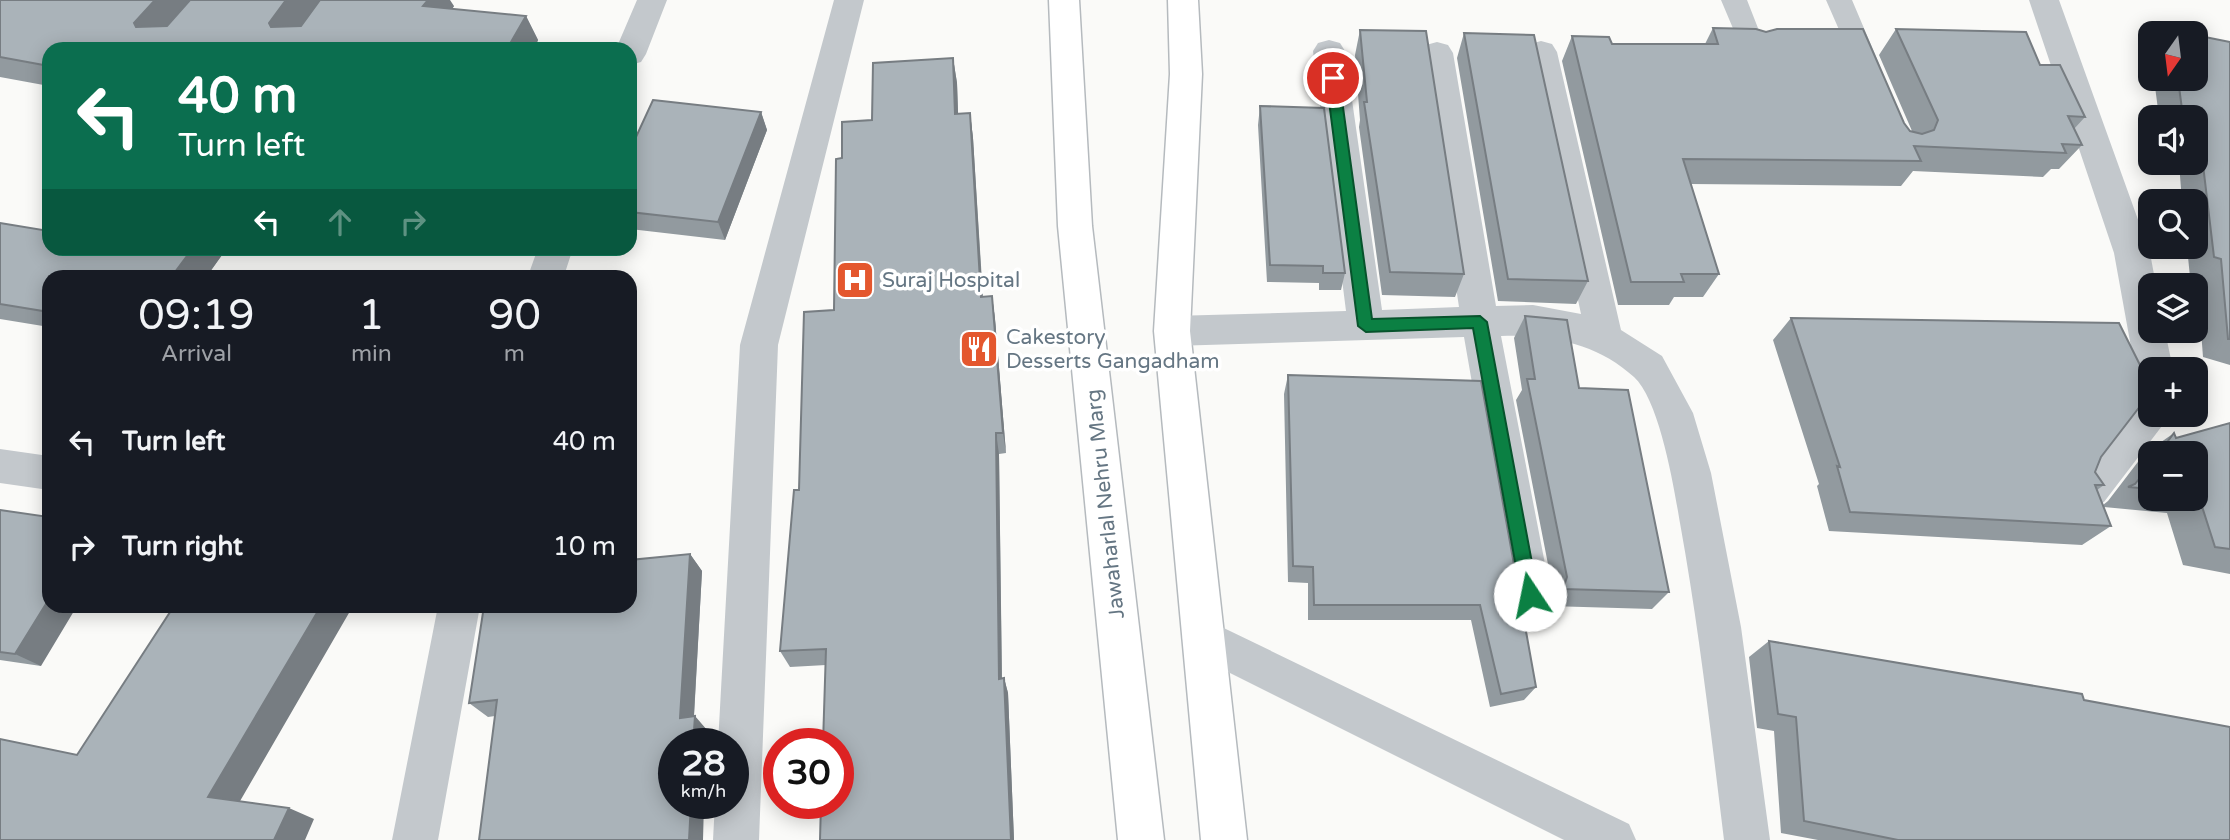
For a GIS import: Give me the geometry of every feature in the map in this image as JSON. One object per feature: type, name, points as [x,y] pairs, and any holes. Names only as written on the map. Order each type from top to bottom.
[{"type":"main road","name":"Jawaharlal Nehru Marg","points":[[1064,0],[1074,226],[1141,840]]},
{"type":"main road","points":[[1183,0],[1186,74],[1172,331],[1224,840]]},
{"type":"street","points":[[635,42],[652,0]]},
{"type":"street","points":[[736,840],[759,345],[849,0]]},
{"type":"street","points":[[2045,0],[2132,253],[2152,357]]},
{"type":"street","points":[[1329,51],[1366,326]]},
{"type":"street","points":[[1541,52],[1605,339]]},
{"type":"street","points":[[1437,53],[1480,322],[1530,595]]},
{"type":"street","points":[[1172,331],[1533,320],[1595,332],[1650,367],[1674,413],[1688,461],[1720,627],[1747,840]]},
{"type":"street","points":[[2090,489],[2138,427]]},
{"type":"street","points":[[0,466],[42,472]]},
{"type":"street","points":[[415,840],[458,613]]},
{"type":"street","points":[[1203,638],[1613,840]]},
{"type":"lane","points":[[1734,0],[1752,46]]},
{"type":"lane","points":[[1839,0],[1877,89]]},
{"type":"building","points":[[0,0],[155,0],[134,23],[136,27],[167,26],[190,0],[286,0],[269,23],[271,27],[301,26],[320,0],[428,0],[423,6],[526,16],[511,42],[42,42],[42,65],[0,57]]},
{"type":"building","points":[[1713,28],[1756,29],[1766,32],[1777,29],[1863,29],[1904,123],[1910,131],[1922,134],[1934,130],[1938,120],[1896,29],[2026,32],[2040,65],[2060,65],[2085,117],[2068,116],[2082,145],[2062,144],[2066,153],[1914,146],[1921,161],[1683,159],[1719,274],[1681,274],[1684,282],[1631,282],[1572,36],[1609,37],[1612,44],[1718,44]]},
{"type":"building","points":[[1360,30],[1426,31],[1464,274],[1390,272],[1364,102],[1367,102]]},
{"type":"building","points":[[1464,33],[1534,35],[1588,281],[1508,279]]},
{"type":"building","points":[[2208,38],[2230,42],[2230,339],[2221,259],[2214,257],[2208,189],[2204,175],[2208,175],[2208,105],[2181,105],[2180,91],[2208,91]]},
{"type":"building","points":[[953,58],[955,114],[970,113],[981,297],[992,296],[1003,433],[996,433],[999,679],[1004,678],[1011,840],[820,840],[821,819],[854,819],[854,728],[824,728],[826,649],[780,651],[794,490],[799,490],[804,312],[834,310],[836,159],[842,158],[842,122],[872,120],[873,63]]},
{"type":"building","points":[[653,100],[761,112],[718,222],[637,213],[637,135]]},
{"type":"building","points":[[1260,106],[1324,108],[1345,273],[1323,273],[1323,266],[1270,265]]},
{"type":"building","points":[[0,223],[42,230],[42,256],[187,256],[176,270],[42,270],[42,311],[0,304]]},
{"type":"building","points":[[1525,316],[1567,320],[1579,388],[1628,390],[1669,592],[1563,589],[1567,577],[1527,379],[1535,379]]},
{"type":"building","points":[[1791,318],[2119,323],[2138,361],[2138,409],[2101,457],[2095,472],[2104,485],[2095,485],[2111,526],[1850,512],[1837,466],[1840,467]]},
{"type":"building","points":[[1288,375],[1481,381],[1536,687],[1501,694],[1480,605],[1314,605],[1313,567],[1293,566]]},
{"type":"building","points":[[2230,423],[2230,549],[2215,547],[2203,511],[2208,511],[2208,441],[2168,441],[2174,433],[2176,438]]},
{"type":"building","points":[[0,510],[42,516],[42,610],[15,654],[0,652]]},
{"type":"building","points":[[690,554],[680,718],[695,716],[694,728],[658,728],[658,819],[690,819],[689,840],[479,840],[497,700],[469,703],[483,613],[637,613],[637,559]]},
{"type":"building","points":[[169,613],[317,613],[208,797],[289,808],[274,840],[0,840],[0,739],[77,755]]},
{"type":"building","points":[[1769,641],[2082,694],[2084,700],[2230,727],[2230,840],[1898,840],[1804,821],[1796,717],[1778,714]]},
{"type":"place","name":"Suraj Hospital","points":[[855,280]]},
{"type":"place","name":"Cakestory Desserts Gangadham","points":[[979,349]]},
{"type":"route","points":[[1333,78],[1366,326],[1480,322],[1530,595]]}]
